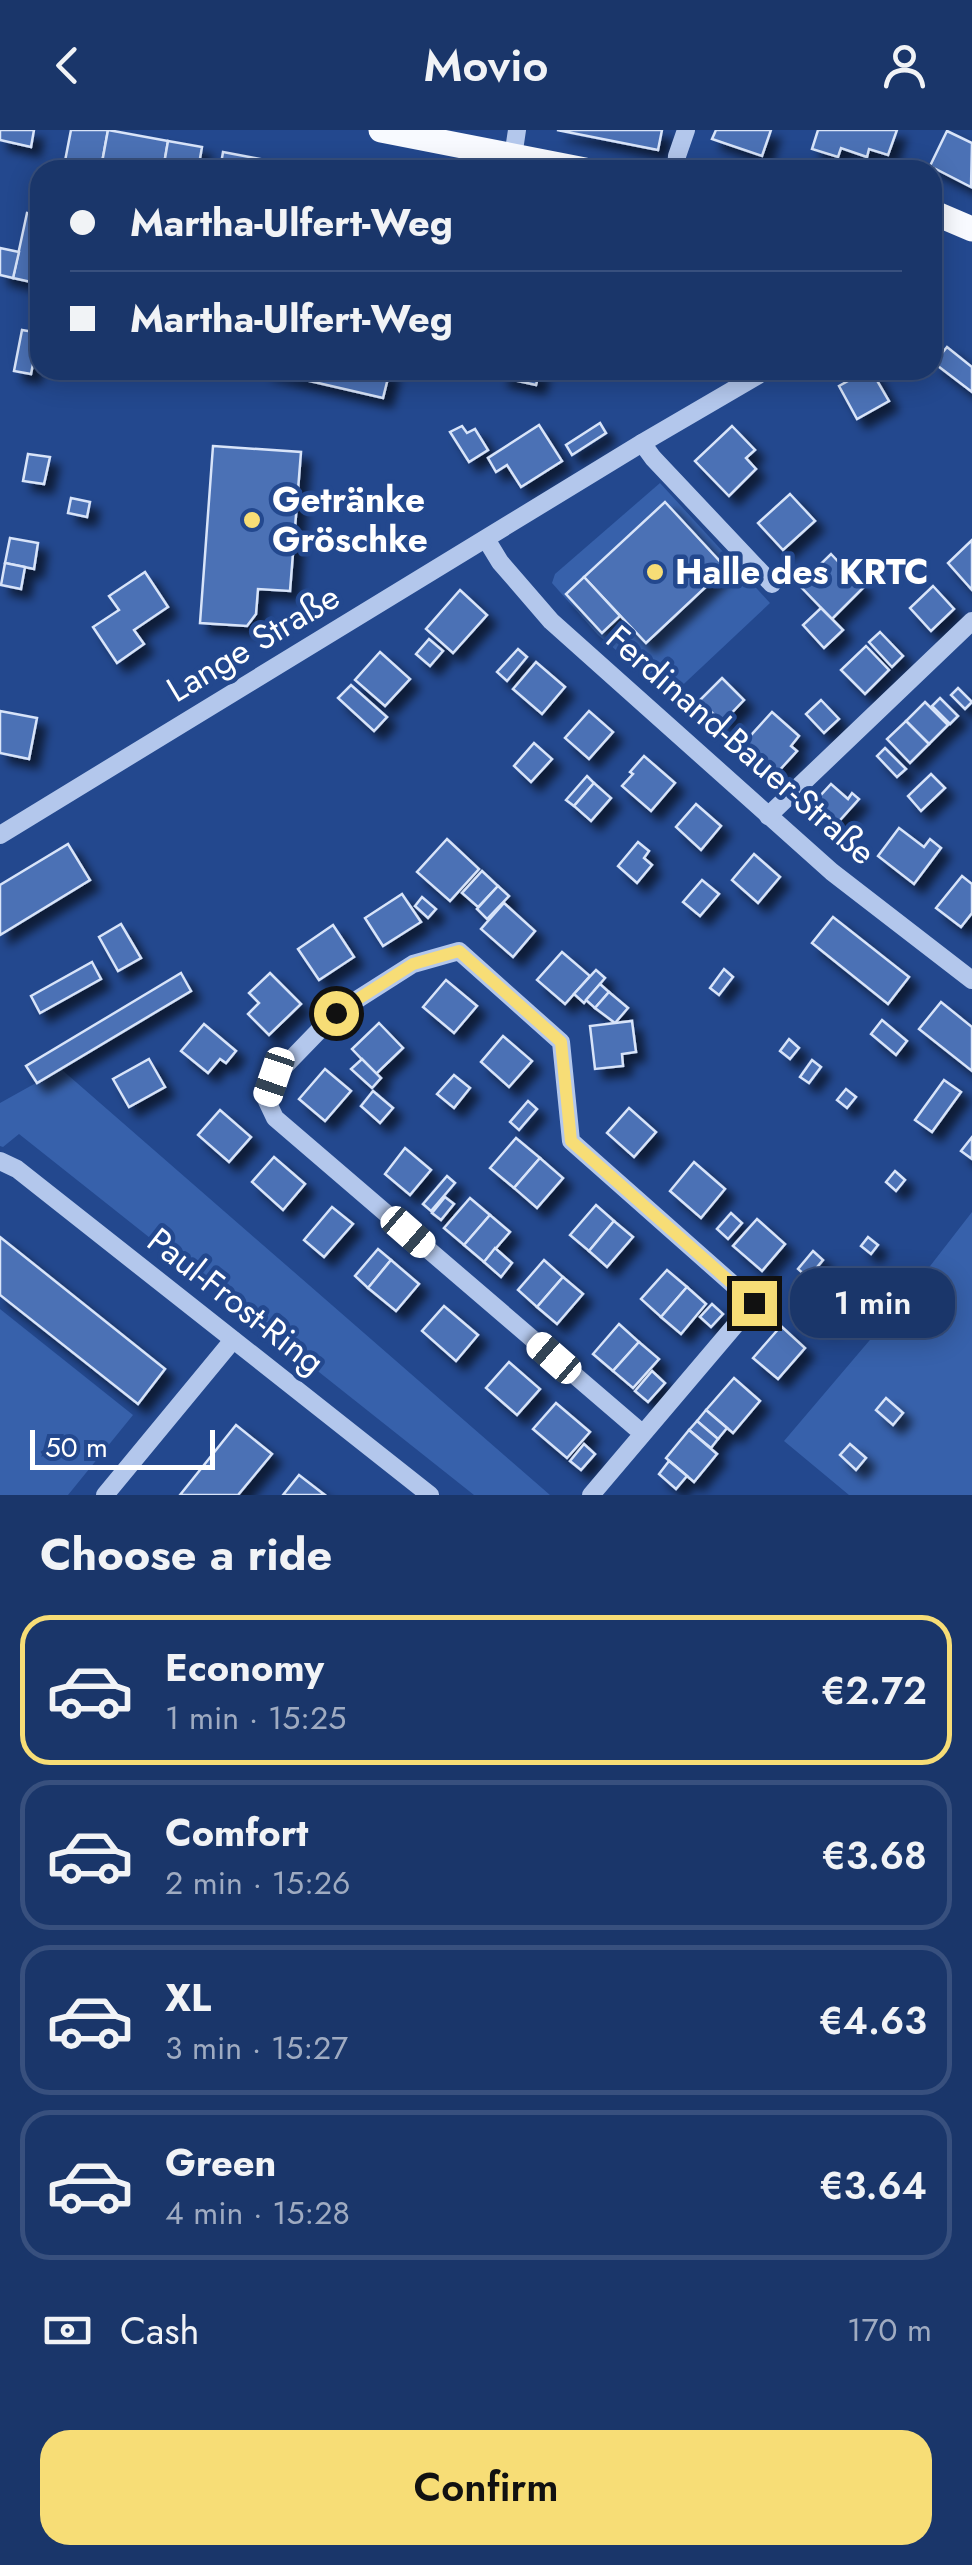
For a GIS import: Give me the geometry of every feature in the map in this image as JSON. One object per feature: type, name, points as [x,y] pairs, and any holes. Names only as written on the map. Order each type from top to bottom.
[{"type":"main road","points":[[385,130],[529,160]]},
{"type":"main road","points":[[942,216],[972,229]]},
{"type":"street","points":[[512,157],[517,130]]},
{"type":"street","points":[[677,160],[686,130]]},
{"type":"street","name":"Lange Straße","points":[[0,835],[750,380]]},
{"type":"street","points":[[642,443],[772,584]]},
{"type":"street","name":"Ferdinand-Bauer-Straße","points":[[486,539],[500,562],[551,621],[832,872],[972,980]]},
{"type":"street","points":[[768,816],[972,621]]},
{"type":"street","points":[[591,1495],[754,1303],[571,1141],[561,1042],[459,951],[413,964],[336,1013],[274,1077],[266,1099],[275,1118],[642,1433]]},
{"type":"street","name":"Paul-Frost-Ring","points":[[0,1161],[17,1169],[430,1495]]},
{"type":"street","points":[[105,1495],[233,1340]]},
{"type":"shaded area","points":[[660,483],[770,603],[671,696],[598,635],[552,583],[555,574]]},
{"type":"shaded area","points":[[61,1069],[550,1495],[474,1495],[19,1134],[0,1146],[0,1103]]},
{"type":"shaded area","points":[[972,1212],[972,1495],[849,1495],[784,1441],[903,1301]]},
{"type":"shaded area","points":[[0,1309],[133,1415],[68,1495],[0,1495]]},
{"type":"building","points":[[0,130],[34,130],[31,147],[0,140]]},
{"type":"building","points":[[71,130],[108,130],[102,160],[65,160]]},
{"type":"building","points":[[108,130],[168,141],[165,160],[102,160]]},
{"type":"building","points":[[557,130],[662,130],[658,150]]},
{"type":"building","points":[[716,130],[771,130],[762,156],[712,139]]},
{"type":"building","points":[[818,130],[897,130],[888,155],[869,149],[867,157],[841,148],[838,157],[812,149]]},
{"type":"building","points":[[947,131],[972,143],[971,187],[942,172],[942,160],[933,160]]},
{"type":"building","points":[[168,141],[202,147],[200,160],[165,160]]},
{"type":"building","points":[[223,152],[260,159],[260,160],[222,160]]},
{"type":"building","points":[[27,213],[30,214],[30,282],[13,278]]},
{"type":"building","points":[[0,248],[19,252],[13,278],[0,275]]},
{"type":"building","points":[[22,330],[30,331],[30,374],[14,371]]},
{"type":"building","points":[[947,347],[972,367],[972,392],[942,369],[942,353]]},
{"type":"building","points":[[305,380],[388,380],[383,398]]},
{"type":"building","points":[[850,380],[877,380],[889,401],[857,419],[839,386]]},
{"type":"building","points":[[600,423],[606,433],[572,455],[566,445]]},
{"type":"building","points":[[539,425],[562,461],[521,487],[507,465],[496,472],[488,458]]},
{"type":"building","points":[[462,426],[467,433],[475,429],[488,450],[469,462],[450,432]]},
{"type":"building","points":[[732,426],[755,450],[746,458],[756,469],[729,496],[695,461]]},
{"type":"building","name":"Getränke Gröschke","points":[[213,446],[301,452],[290,591],[258,589],[256,614],[247,626],[200,623]]},
{"type":"building","points":[[28,454],[50,457],[44,484],[23,481]]},
{"type":"building","points":[[790,494],[815,521],[783,550],[758,523]]},
{"type":"building","points":[[71,498],[90,502],[87,517],[68,513]]},
{"type":"building","name":"Halle des KRTC","points":[[665,502],[726,568],[646,643],[584,577]]},
{"type":"building","points":[[10,538],[38,543],[34,569],[5,563]]},
{"type":"building","points":[[972,540],[972,590],[948,563]]},
{"type":"building","points":[[831,554],[863,588],[832,619],[799,585]]},
{"type":"building","points":[[5,563],[25,567],[21,589],[1,585]]},
{"type":"building","points":[[145,572],[168,607],[134,630],[144,644],[117,663],[93,627],[119,610],[109,596]]},
{"type":"building","points":[[584,577],[620,616],[602,633],[566,594]]},
{"type":"building","points":[[933,586],[954,609],[931,631],[910,608]]},
{"type":"building","points":[[460,590],[487,615],[453,653],[426,629]]},
{"type":"building","points":[[821,608],[843,630],[824,648],[803,625]]},
{"type":"building","points":[[880,632],[903,656],[892,667],[869,642]]},
{"type":"building","points":[[429,639],[443,651],[430,666],[416,654]]},
{"type":"building","points":[[866,646],[889,670],[865,694],[841,670]]},
{"type":"building","points":[[518,649],[527,657],[507,681],[497,672]]},
{"type":"building","points":[[380,652],[410,679],[385,706],[355,680]]},
{"type":"building","points":[[536,662],[565,687],[542,714],[513,689]]},
{"type":"building","points":[[722,678],[744,700],[722,723],[700,700]]},
{"type":"building","points":[[351,685],[387,717],[374,731],[338,698]]},
{"type":"building","points":[[958,688],[972,702],[965,709],[951,695]]},
{"type":"building","points":[[940,698],[958,716],[950,724],[932,706]]},
{"type":"building","points":[[821,700],[839,719],[824,733],[806,714]]},
{"type":"building","points":[[925,702],[948,725],[929,744],[906,721]]},
{"type":"building","points":[[0,711],[37,718],[29,759],[0,753]]},
{"type":"building","points":[[589,711],[613,732],[589,759],[565,738]]},
{"type":"building","points":[[772,712],[799,736],[791,746],[797,751],[776,774],[743,744]]},
{"type":"building","points":[[906,721],[929,744],[910,763],[887,739]]},
{"type":"building","points":[[534,743],[552,759],[531,782],[514,766]]},
{"type":"building","points":[[885,748],[906,769],[897,777],[877,756]]},
{"type":"building","points":[[644,756],[675,783],[651,811],[622,786]]},
{"type":"building","points":[[931,774],[945,788],[921,811],[908,796]]},
{"type":"building","points":[[587,776],[594,783],[574,806],[566,800]]},
{"type":"building","points":[[594,783],[611,798],[591,821],[574,806]]},
{"type":"building","points":[[831,784],[848,799],[852,793],[859,799],[832,829],[809,808]]},
{"type":"building","points":[[696,804],[721,826],[701,850],[676,827]]},
{"type":"building","points":[[899,828],[924,847],[930,839],[941,848],[914,884],[878,856]]},
{"type":"building","points":[[447,839],[479,869],[450,901],[417,872]]},
{"type":"building","points":[[638,842],[649,851],[644,858],[652,865],[637,883],[618,866]]},
{"type":"building","points":[[68,844],[90,880],[0,935],[0,885]]},
{"type":"building","points":[[754,854],[780,877],[758,903],[732,880]]},
{"type":"building","points":[[482,871],[498,886],[478,907],[462,893]]},
{"type":"building","points":[[962,876],[972,884],[972,913],[961,927],[936,908]]},
{"type":"building","points":[[702,880],[719,894],[700,916],[683,902]]},
{"type":"building","points":[[498,886],[509,896],[487,919],[477,909]]},
{"type":"building","points":[[402,894],[421,922],[383,946],[365,918]]},
{"type":"building","points":[[422,897],[436,909],[428,918],[415,906]]},
{"type":"building","points":[[504,903],[535,931],[513,957],[481,929]]},
{"type":"building","points":[[833,917],[909,977],[888,1004],[812,943]]},
{"type":"building","points":[[121,924],[141,958],[118,971],[99,937]]},
{"type":"building","points":[[333,925],[354,957],[319,980],[298,949]]},
{"type":"building","points":[[562,952],[590,976],[565,1004],[537,980]]},
{"type":"building","points":[[92,962],[101,979],[40,1013],[31,996]]},
{"type":"building","points":[[724,969],[733,977],[719,995],[710,988]]},
{"type":"building","points":[[596,970],[605,978],[584,1003],[574,994]]},
{"type":"building","points":[[181,973],[191,991],[37,1083],[26,1066]]},
{"type":"building","points":[[270,973],[301,1004],[269,1035],[248,1014],[259,1003],[249,993]]},
{"type":"building","points":[[446,980],[477,1006],[454,1033],[423,1007]]},
{"type":"building","points":[[600,984],[609,992],[595,1008],[586,1000]]},
{"type":"building","points":[[609,992],[628,1008],[615,1023],[595,1008]]},
{"type":"building","points":[[941,1002],[972,1027],[972,1071],[919,1029]]},
{"type":"building","points":[[882,1020],[907,1041],[896,1055],[871,1034]]},
{"type":"building","points":[[632,1021],[636,1052],[622,1054],[623,1066],[595,1069],[590,1026]]},
{"type":"building","points":[[379,1023],[403,1048],[376,1074],[352,1049]]},
{"type":"building","points":[[204,1024],[236,1051],[226,1063],[220,1059],[208,1073],[181,1051]]},
{"type":"building","points":[[503,1036],[532,1061],[509,1087],[481,1062]]},
{"type":"building","points":[[789,1039],[799,1048],[790,1059],[780,1051]]},
{"type":"building","points":[[149,1059],[165,1087],[129,1107],[113,1079]]},
{"type":"building","points":[[362,1059],[381,1078],[372,1088],[351,1069]]},
{"type":"building","points":[[812,1060],[821,1067],[809,1083],[800,1077]]},
{"type":"building","points":[[325,1069],[351,1091],[325,1121],[299,1099]]},
{"type":"building","points":[[454,1075],[470,1088],[454,1108],[437,1094]]},
{"type":"building","points":[[944,1080],[961,1092],[932,1132],[915,1120]]},
{"type":"building","points":[[846,1089],[856,1097],[847,1108],[837,1100]]},
{"type":"building","points":[[373,1091],[393,1108],[380,1123],[361,1106]]},
{"type":"building","points":[[528,1101],[537,1109],[519,1130],[510,1122]]},
{"type":"building","points":[[629,1108],[656,1132],[634,1157],[607,1133]]},
{"type":"building","points":[[220,1110],[251,1137],[229,1162],[198,1135]]},
{"type":"building","points":[[972,1137],[972,1159],[961,1151]]},
{"type":"building","points":[[516,1138],[540,1158],[514,1188],[490,1168]]},
{"type":"building","points":[[405,1148],[431,1170],[410,1195],[385,1174]]},
{"type":"building","points":[[274,1157],[305,1184],[283,1210],[252,1182]]},
{"type":"building","points":[[540,1158],[563,1178],[537,1208],[514,1188]]},
{"type":"building","points":[[694,1162],[725,1189],[701,1218],[670,1191]]},
{"type":"building","points":[[895,1171],[905,1180],[896,1191],[886,1182]]},
{"type":"building","points":[[447,1176],[455,1183],[431,1211],[423,1204]]},
{"type":"building","points":[[445,1197],[454,1204],[441,1220],[432,1213]]},
{"type":"building","points":[[470,1198],[490,1215],[464,1245],[444,1228]]},
{"type":"building","points":[[596,1205],[614,1221],[589,1251],[570,1235]]},
{"type":"building","points":[[332,1207],[353,1224],[324,1257],[304,1240]]},
{"type":"building","points":[[731,1213],[742,1223],[728,1239],[717,1229]]},
{"type":"building","points":[[490,1215],[510,1232],[484,1262],[464,1245]]},
{"type":"building","points":[[757,1219],[785,1244],[762,1271],[733,1246]]},
{"type":"building","points":[[614,1221],[633,1237],[607,1267],[589,1251]]},
{"type":"building","points":[[0,1237],[165,1369],[138,1404],[0,1295]]},
{"type":"building","points":[[868,1237],[878,1245],[871,1254],[861,1246]]},
{"type":"building","points":[[495,1248],[512,1263],[501,1277],[484,1262]]},
{"type":"building","points":[[378,1249],[391,1260],[368,1288],[355,1276]]},
{"type":"building","points":[[813,1251],[823,1260],[808,1278],[798,1269]]},
{"type":"building","points":[[391,1260],[419,1284],[396,1311],[368,1288]]},
{"type":"building","points":[[544,1260],[563,1277],[537,1307],[518,1290]]},
{"type":"building","points":[[667,1270],[687,1287],[661,1317],[641,1299]]},
{"type":"building","points":[[828,1271],[854,1293],[827,1325],[801,1303]]},
{"type":"building","points":[[563,1277],[583,1294],[557,1324],[537,1307]]},
{"type":"building","points":[[687,1287],[706,1304],[681,1334],[661,1317]]},
{"type":"building","points":[[712,1304],[723,1314],[711,1327],[700,1317]]},
{"type":"building","points":[[444,1306],[478,1335],[456,1361],[422,1331]]},
{"type":"building","points":[[619,1324],[639,1342],[613,1371],[593,1354]]},
{"type":"building","points":[[781,1326],[805,1348],[778,1379],[753,1358]]},
{"type":"building","points":[[639,1342],[659,1359],[633,1388],[613,1371]]},
{"type":"building","points":[[509,1362],[540,1389],[517,1415],[486,1388]]},
{"type":"building","points":[[652,1371],[665,1383],[648,1402],[635,1391]]},
{"type":"building","points":[[734,1378],[760,1401],[733,1433],[706,1410]]},
{"type":"building","points":[[886,1398],[903,1413],[893,1425],[876,1410]]},
{"type":"building","points":[[556,1403],[590,1432],[567,1458],[533,1429]]},
{"type":"building","points":[[706,1410],[727,1428],[718,1439],[697,1421]]},
{"type":"building","points":[[697,1421],[718,1439],[711,1448],[689,1430]]},
{"type":"building","points":[[236,1425],[272,1454],[238,1495],[180,1495]]},
{"type":"building","points":[[689,1430],[717,1454],[694,1482],[666,1458]]},
{"type":"building","points":[[584,1444],[595,1454],[581,1470],[570,1461]]},
{"type":"building","points":[[850,1444],[866,1458],[856,1470],[840,1455]]},
{"type":"building","points":[[669,1461],[687,1476],[676,1489],[659,1474]]},
{"type":"building","points":[[299,1475],[321,1492],[325,1495],[283,1495]]},
{"type":"place","name":"Getränke Gröschke","points":[[252,520]]},
{"type":"place","name":"Halle des KRTC","points":[[655,572]]},
{"type":"route","points":[[336,1013],[413,964],[459,951],[561,1042],[571,1141],[754,1303]]}]
